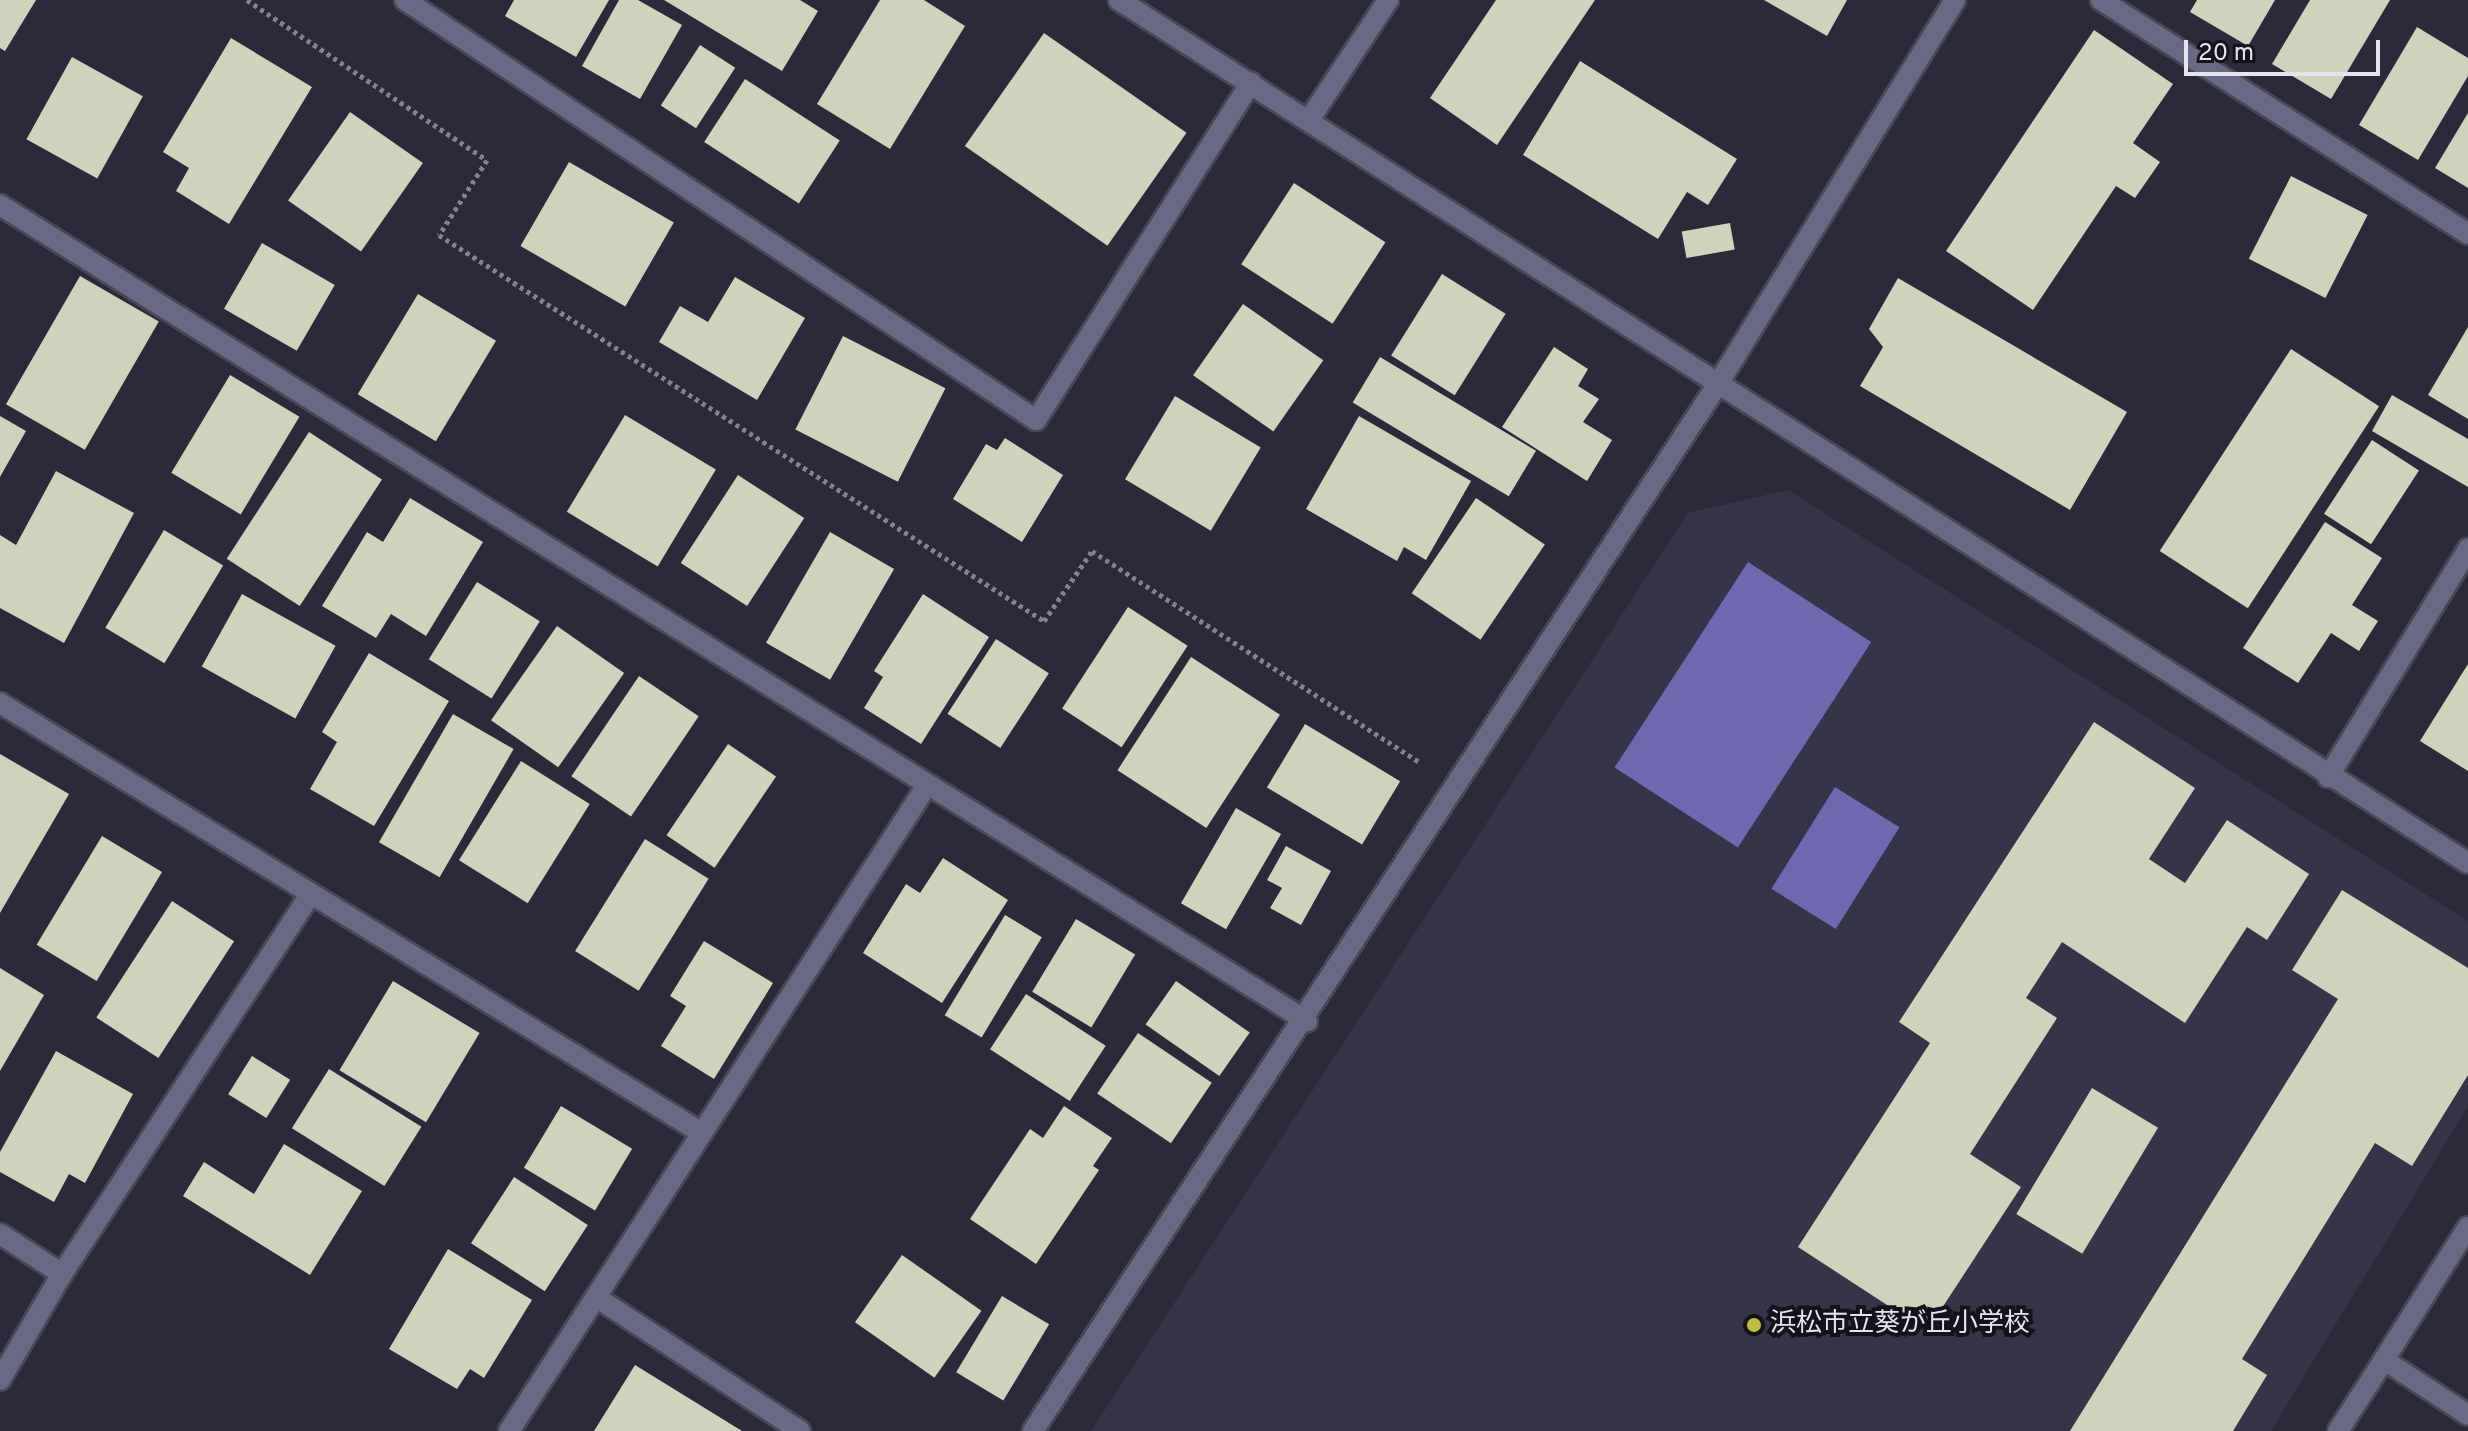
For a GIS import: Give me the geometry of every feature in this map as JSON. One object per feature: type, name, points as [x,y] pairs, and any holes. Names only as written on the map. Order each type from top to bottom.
[{"type":"street","points":[[405,0],[1036,420],[1251,83]]},
{"type":"street","points":[[1119,0],[1309,120],[1716,387],[2468,863]]},
{"type":"street","points":[[1309,120],[1388,0]]},
{"type":"street","points":[[1033,1431],[1307,1021],[1716,387],[1955,0]]},
{"type":"street","points":[[2101,0],[2468,234]]},
{"type":"street","points":[[0,205],[1307,1021]]},
{"type":"street","points":[[2328,777],[2468,549]]},
{"type":"street","points":[[0,703],[309,897],[702,1133]]},
{"type":"street","points":[[509,1431],[927,785]]},
{"type":"street","points":[[0,1380],[62,1274],[309,897]]},
{"type":"street","points":[[2338,1431],[2468,1227]]},
{"type":"street","points":[[0,1234],[62,1274]]},
{"type":"street","points":[[596,1297],[800,1431]]},
{"type":"street","points":[[2384,1360],[2468,1415]]},
{"type":"path","points":[[247,0],[487,160],[439,235],[1044,621],[1092,551],[1427,766]]},
{"type":"shaded area","points":[[1788,490],[2468,921],[2468,1106],[2271,1431],[1091,1431],[1688,513]]},
{"type":"shaded area","points":[[1748,562],[1871,642],[1738,848],[1615,767]]},
{"type":"shaded area","points":[[1835,787],[1899,827],[1836,929],[1771,889]]},
{"type":"building","points":[[0,0],[36,0],[5,51],[0,48]]},
{"type":"building","points":[[514,0],[609,0],[576,57],[505,16]]},
{"type":"building","points":[[619,0],[638,0],[682,25],[640,99],[582,66]]},
{"type":"building","points":[[664,0],[800,0],[818,11],[782,71]]},
{"type":"building","points":[[880,0],[924,0],[965,26],[890,149],[817,104]]},
{"type":"building","points":[[1496,0],[1595,0],[1497,145],[1430,98]]},
{"type":"building","points":[[1764,0],[1847,0],[1827,36]]},
{"type":"building","points":[[2197,0],[2275,0],[2248,46],[2190,12]]},
{"type":"building","points":[[2310,0],[2390,0],[2331,99],[2272,64]]},
{"type":"building","points":[[2417,27],[2468,58],[2468,76],[2418,160],[2359,125]]},
{"type":"building","points":[[2094,30],[2173,84],[2133,143],[2160,162],[2135,198],[2116,186],[2033,310],[1946,251]]},
{"type":"building","points":[[1044,33],[1187,133],[1107,246],[965,146]]},
{"type":"building","points":[[231,38],[312,87],[229,224],[176,191],[189,168],[163,152]]},
{"type":"building","points":[[700,45],[735,68],[696,128],[661,105]]},
{"type":"building","points":[[72,57],[143,96],[97,178],[26,139]]},
{"type":"building","points":[[1580,61],[1737,159],[1708,205],[1687,192],[1658,239],[1523,155]]},
{"type":"building","points":[[745,79],[840,141],[799,203],[704,142]]},
{"type":"building","points":[[350,112],[423,163],[361,252],[288,200]]},
{"type":"building","points":[[2468,113],[2468,188],[2435,168]]},
{"type":"building","points":[[569,162],[674,222],[625,307],[520,246]]},
{"type":"building","points":[[2291,176],[2368,215],[2325,298],[2249,259]]},
{"type":"building","points":[[1294,183],[1385,242],[1333,324],[1241,264]]},
{"type":"building","points":[[1730,223],[1735,250],[1686,258],[1682,232]]},
{"type":"building","points":[[262,243],[335,285],[297,351],[224,309]]},
{"type":"building","points":[[1442,274],[1506,314],[1455,395],[1391,355]]},
{"type":"building","points":[[80,276],[159,322],[85,450],[6,404]]},
{"type":"building","points":[[735,277],[805,318],[757,400],[659,342],[680,306],[708,322]]},
{"type":"building","points":[[1898,278],[2127,412],[2070,510],[1860,386],[1883,347],[1869,329]]},
{"type":"building","points":[[418,294],[496,341],[436,441],[358,394]]},
{"type":"building","points":[[1243,304],[1323,360],[1273,431],[1193,375]]},
{"type":"building","points":[[2468,327],[2468,419],[2428,395]]},
{"type":"building","points":[[843,336],[945,388],[898,482],[795,430]]},
{"type":"building","points":[[1554,347],[1588,369],[1578,386],[1599,399],[1583,422],[1612,440],[1587,481],[1502,427]]},
{"type":"building","points":[[2291,349],[2379,406],[2248,608],[2160,551]]},
{"type":"building","points":[[1380,357],[1536,451],[1509,496],[1353,402]]},
{"type":"building","points":[[230,375],[299,417],[241,514],[171,473]]},
{"type":"building","points":[[2392,395],[2468,439],[2468,487],[2372,431]]},
{"type":"building","points":[[1175,396],[1261,448],[1211,531],[1125,479]]},
{"type":"building","points":[[625,415],[716,470],[658,566],[567,512]]},
{"type":"building","points":[[0,416],[26,431],[0,477]]},
{"type":"building","points":[[1359,416],[1471,481],[1426,560],[1404,547],[1397,561],[1306,509]]},
{"type":"building","points":[[309,432],[382,479],[300,606],[227,559]]},
{"type":"building","points":[[1005,438],[1063,475],[1022,542],[953,499],[986,444],[997,450]]},
{"type":"building","points":[[2372,440],[2419,470],[2371,544],[2324,514]]},
{"type":"building","points":[[56,471],[134,513],[64,643],[0,608],[0,535],[16,545]]},
{"type":"building","points":[[738,475],[804,518],[747,606],[681,563]]},
{"type":"building","points":[[410,498],[483,542],[426,636],[391,614],[376,638],[322,606],[367,532],[383,542]]},
{"type":"building","points":[[1476,498],[1545,544],[1481,640],[1412,593]]},
{"type":"building","points":[[2325,522],[2382,558],[2352,605],[2378,621],[2359,651],[2331,633],[2298,683],[2243,648]]},
{"type":"building","points":[[164,530],[223,566],[164,663],[105,628]]},
{"type":"building","points":[[830,532],[894,569],[830,680],[766,643]]},
{"type":"building","points":[[477,582],[540,621],[492,698],[429,659]]},
{"type":"building","points":[[242,594],[336,646],[295,718],[202,667]]},
{"type":"building","points":[[923,594],[989,637],[921,744],[864,708],[883,677],[874,671]]},
{"type":"building","points":[[1128,607],[1188,646],[1122,747],[1062,708]]},
{"type":"building","points":[[557,626],[624,673],[558,767],[491,720]]},
{"type":"building","points":[[996,639],[1049,673],[1000,748],[948,714]]},
{"type":"building","points":[[369,653],[449,701],[374,826],[310,789],[337,742],[322,732]]},
{"type":"building","points":[[1191,657],[1280,715],[1206,828],[1117,770]]},
{"type":"building","points":[[2468,664],[2468,771],[2420,741]]},
{"type":"building","points":[[639,676],[699,716],[631,817],[571,776]]},
{"type":"building","points":[[453,714],[514,749],[440,877],[379,842]]},
{"type":"building","points":[[2094,722],[2195,788],[2149,859],[2185,883],[2227,820],[2309,874],[2267,940],[2247,927],[2185,1023],[2062,942],[2026,998],[2057,1018],[1970,1154],[2021,1187],[1927,1331],[1798,1247],[1930,1043],[1899,1022]]},
{"type":"building","points":[[1305,724],[1400,781],[1362,845],[1267,787]]},
{"type":"building","points":[[728,744],[776,776],[715,868],[666,835]]},
{"type":"building","points":[[0,754],[69,794],[0,913]]},
{"type":"building","points":[[521,761],[590,804],[528,903],[459,860]]},
{"type":"building","points":[[1236,808],[1281,834],[1226,929],[1181,903]]},
{"type":"building","points":[[102,836],[162,872],[97,981],[37,945]]},
{"type":"building","points":[[645,839],[709,879],[639,991],[575,951]]},
{"type":"building","points":[[1286,846],[1331,871],[1301,925],[1270,908],[1282,888],[1267,880]]},
{"type":"building","points":[[943,858],[1008,900],[942,1003],[863,953],[906,884],[920,893]]},
{"type":"building","points":[[2342,890],[2468,968],[2468,1075],[2412,1166],[2375,1143],[2242,1359],[2267,1375],[2233,1431],[2070,1431],[2338,999],[2292,970]]},
{"type":"building","points":[[172,901],[234,941],[158,1058],[96,1018]]},
{"type":"building","points":[[1005,915],[1042,937],[982,1037],[945,1015]]},
{"type":"building","points":[[1076,919],[1135,955],[1091,1027],[1032,992]]},
{"type":"building","points":[[704,941],[773,983],[714,1079],[661,1046],[686,1006],[670,996]]},
{"type":"building","points":[[0,968],[44,995],[0,1071]]},
{"type":"building","points":[[393,981],[480,1033],[426,1122],[339,1070]]},
{"type":"building","points":[[1176,981],[1250,1033],[1219,1076],[1146,1024]]},
{"type":"building","points":[[1026,994],[1106,1046],[1070,1101],[990,1049]]},
{"type":"building","points":[[1138,1033],[1212,1083],[1171,1143],[1097,1094]]},
{"type":"building","points":[[56,1051],[133,1094],[85,1183],[69,1174],[54,1202],[0,1172],[0,1152]]},
{"type":"building","points":[[252,1056],[290,1080],[266,1118],[228,1094]]},
{"type":"building","points":[[329,1069],[421,1127],[384,1186],[292,1128]]},
{"type":"building","points":[[2092,1088],[2158,1128],[2082,1254],[2016,1214]]},
{"type":"building","points":[[561,1106],[632,1149],[595,1210],[524,1168]]},
{"type":"building","points":[[1064,1106],[1112,1138],[1093,1166],[1099,1170],[1036,1264],[970,1219],[1030,1129],[1043,1138]]},
{"type":"building","points":[[284,1144],[362,1191],[310,1275],[183,1196],[204,1162],[254,1194]]},
{"type":"building","points":[[514,1177],[588,1225],[545,1291],[471,1243]]},
{"type":"building","points":[[448,1249],[532,1300],[484,1378],[470,1369],[457,1389],[389,1349]]},
{"type":"building","points":[[902,1255],[981,1311],[934,1378],[855,1322]]},
{"type":"building","points":[[1002,1296],[1049,1324],[1003,1401],[956,1372]]},
{"type":"building","points":[[635,1365],[742,1431],[594,1431]]},
{"type":"place","name":"浜松市立葵が丘小学校","points":[[1754,1325]]}]
